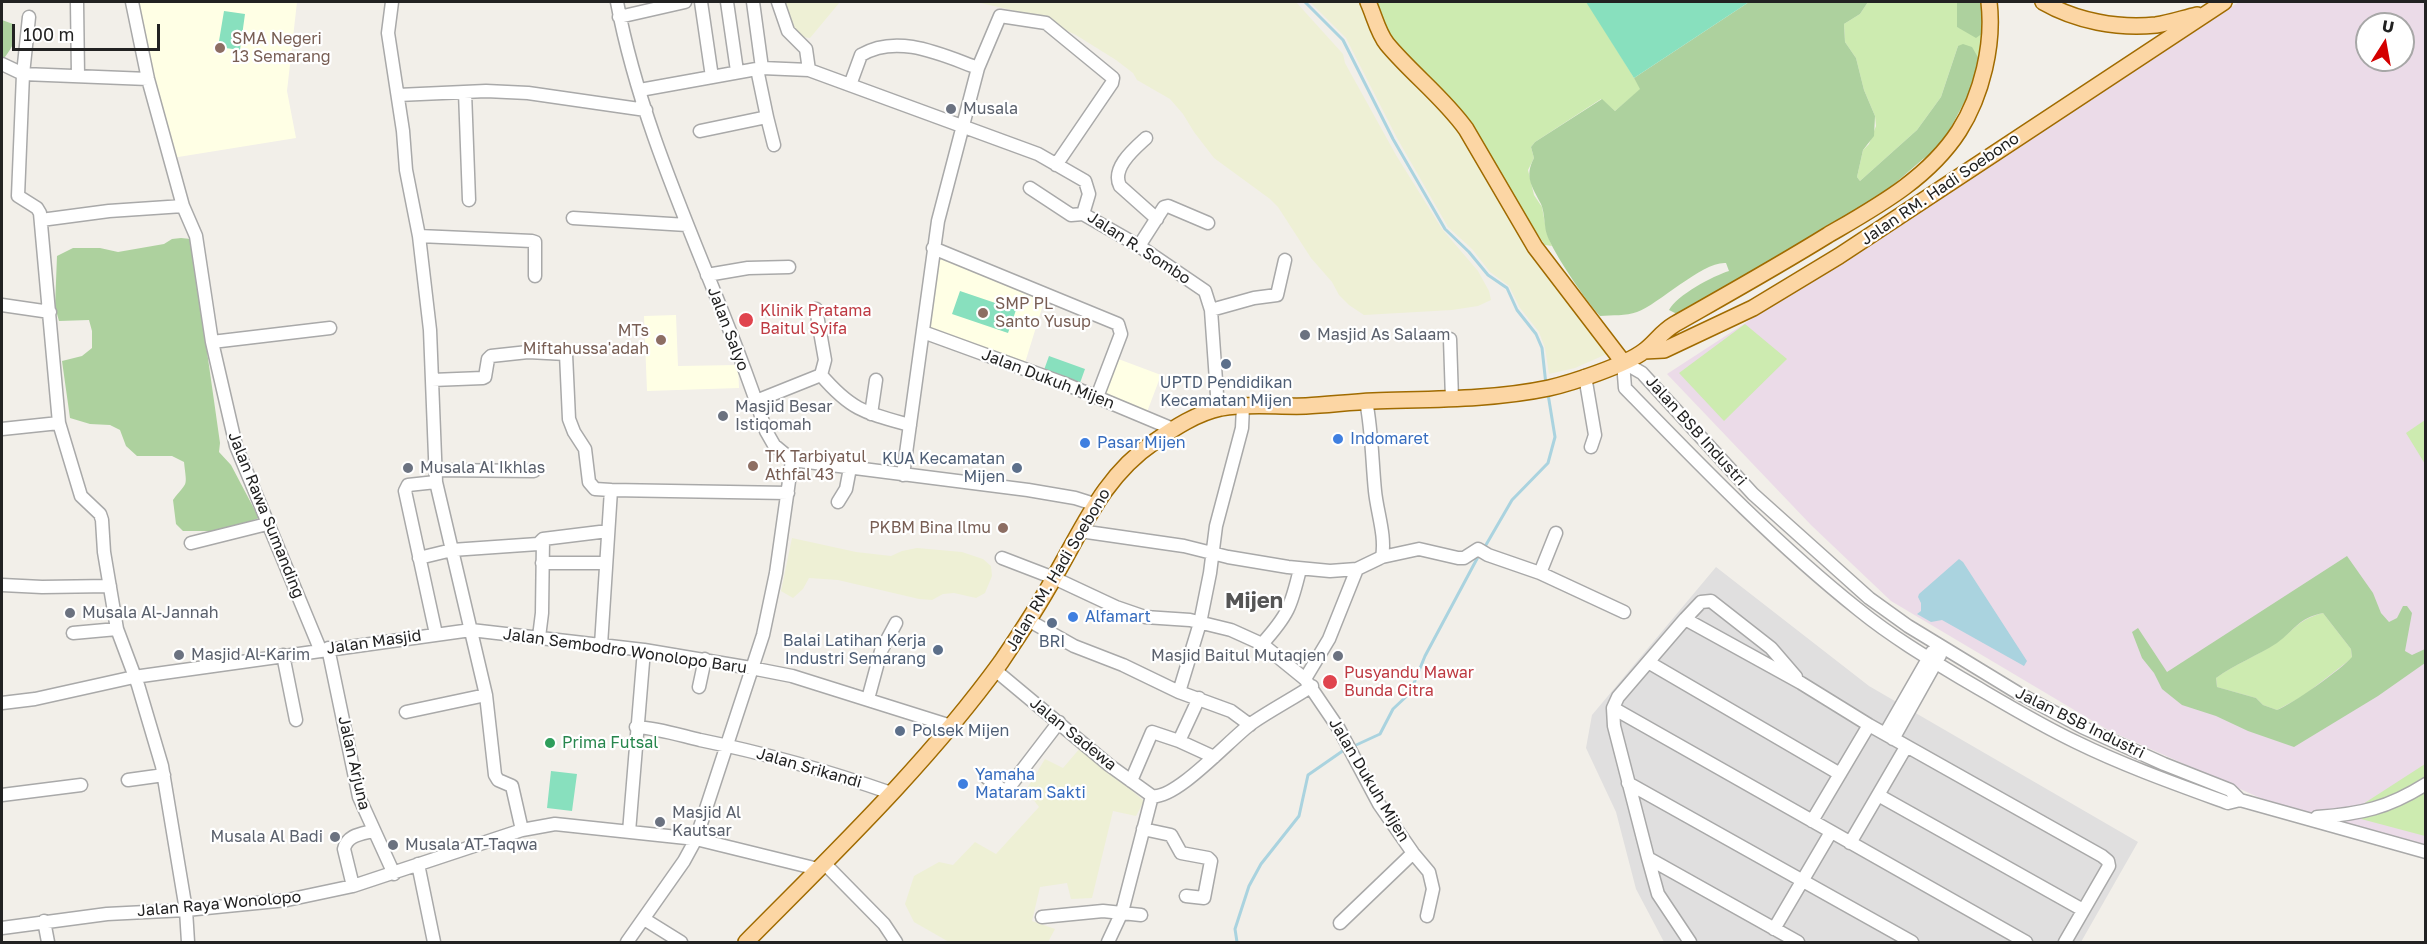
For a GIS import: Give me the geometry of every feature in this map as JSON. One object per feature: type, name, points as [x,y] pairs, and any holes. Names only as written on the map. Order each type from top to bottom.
[{"type":"main road","points":[[1368,2],[1385,42],[1427,87],[1453,110],[1535,246],[1623,362]]},
{"type":"main road","name":"Jalan RM. Hadi Soebono","points":[[746,942],[891,793],[951,726],[995,670],[1028,620],[1054,578],[1094,504],[1136,456],[1173,429],[1218,409],[1243,406],[1304,406],[1366,401],[1452,399],[1538,390],[1585,376],[1623,362],[1644,351],[1656,337],[1671,326],[1737,291],[1892,197],[1929,167],[1959,131],[1979,84],[1989,40],[1989,2]]},
{"type":"main road","points":[[2043,2],[2089,20],[2117,25],[2156,25],[2206,13]]},
{"type":"main road","name":"Jalan RM. Hadi Soebono","points":[[1644,351],[1664,350],[1753,308],[1839,256],[2224,2]]},
{"type":"street","points":[[77,2],[78,76]]},
{"type":"street","name":"Jalan Rawa Sumanding","points":[[132,2],[148,79],[183,206],[196,236],[212,342],[236,446],[267,524],[324,649]]},
{"type":"street","points":[[392,2],[388,33],[398,95],[406,170],[419,236],[430,330],[435,476],[486,695],[495,775],[498,780],[512,786],[522,830]]},
{"type":"street","name":"Jalan Salyo","points":[[617,2],[646,110],[687,225],[766,431],[774,446],[792,460]]},
{"type":"street","points":[[620,17],[666,3],[686,2]]},
{"type":"street","points":[[701,2],[712,77]]},
{"type":"street","points":[[727,2],[737,71]]},
{"type":"street","points":[[753,2],[767,117],[774,145]]},
{"type":"street","points":[[778,2],[788,31],[806,49],[809,70]]},
{"type":"street","points":[[903,475],[938,221],[978,68],[998,18],[1006,15],[1046,23],[1113,78],[1112,83],[1056,165]]},
{"type":"street","points":[[29,17],[23,74],[17,190],[21,199],[37,207],[41,220],[50,312],[54,390],[59,423],[81,496],[100,514],[102,520],[117,629],[147,715],[164,775],[186,910],[188,942]]},
{"type":"street","points":[[850,85],[861,54],[875,48],[915,46],[978,68]]},
{"type":"street","points":[[2,64],[23,74],[148,79]]},
{"type":"street","points":[[640,90],[760,68],[809,70],[961,127]]},
{"type":"street","points":[[398,95],[465,92],[528,93],[646,110]]},
{"type":"street","points":[[465,92],[469,200]]},
{"type":"street","points":[[700,132],[767,117]]},
{"type":"street","name":"Jalan R. Sombo","points":[[961,127],[1038,154],[1085,181],[1089,194],[1083,214],[1139,246],[1204,291],[1211,310],[1218,409]]},
{"type":"street","points":[[1146,138],[1128,154],[1117,175],[1117,180],[1119,186],[1157,219]]},
{"type":"street","points":[[1030,188],[1071,214],[1083,214]]},
{"type":"street","points":[[41,220],[109,211],[183,206]]},
{"type":"street","points":[[1139,246],[1164,207],[1168,206],[1208,223]]},
{"type":"street","points":[[573,218],[687,225]]},
{"type":"street","points":[[419,236],[535,242],[535,276]]},
{"type":"street","points":[[933,248],[1118,324],[1121,334],[1097,397]]},
{"type":"street","points":[[1211,310],[1254,298],[1277,296],[1285,260]]},
{"type":"street","points":[[707,275],[748,268],[789,267]]},
{"type":"street","points":[[2,306],[50,312]]},
{"type":"street","points":[[816,309],[825,360],[821,375]]},
{"type":"street","points":[[212,342],[330,328]]},
{"type":"street","name":"Jalan Dukuh Mijen","points":[[922,332],[1097,397],[1173,429]]},
{"type":"street","points":[[1450,339],[1452,399]]},
{"type":"street","points":[[432,380],[483,378],[491,356],[528,352],[566,354],[569,419],[585,449],[589,482],[595,489],[788,494]]},
{"type":"street","name":"Jalan BSB Industri","points":[[1623,362],[1642,373],[1753,494],[1869,598],[1940,647],[2018,693],[2082,727],[2164,764],[2230,790],[2240,800]]},
{"type":"street","name":"Jalan BSB Industri","points":[[1623,362],[1625,388],[1738,504],[1859,610],[1932,660],[2011,708],[2075,742],[2152,776],[2228,802],[2240,800],[2426,852]]},
{"type":"street","points":[[821,375],[839,396],[862,412],[910,425]]},
{"type":"street","points":[[756,400],[821,375]]},
{"type":"street","points":[[1585,376],[1595,435],[1591,447]]},
{"type":"street","points":[[871,414],[876,380]]},
{"type":"street","points":[[1366,401],[1370,421],[1377,517],[1384,548],[1382,557]]},
{"type":"street","points":[[1179,692],[1200,622],[1216,526],[1242,428],[1243,406]]},
{"type":"street","points":[[2,429],[59,423]]},
{"type":"street","points":[[627,942],[684,861],[696,839],[728,746],[763,635],[776,573],[792,460],[1058,495],[1094,504]]},
{"type":"street","points":[[838,502],[846,489],[850,468]]},
{"type":"street","points":[[436,634],[405,488],[435,476],[534,471]]},
{"type":"street","points":[[601,645],[611,490]]},
{"type":"street","points":[[191,543],[267,524]]},
{"type":"street","points":[[419,558],[452,550],[538,544],[543,539],[608,531]]},
{"type":"street","points":[[1080,531],[1330,571],[1356,569],[1382,557],[1419,549],[1454,558],[1464,558],[1483,552],[1540,573],[1624,612]]},
{"type":"street","points":[[1540,573],[1556,533]]},
{"type":"street","points":[[539,637],[542,613],[543,539]]},
{"type":"street","name":"Jalan Dukuh Mijen","points":[[1002,558],[1054,578],[1116,607],[1145,617],[1200,622],[1231,630],[1262,644],[1309,683],[1339,729],[1379,804],[1429,872],[1433,881],[1432,901],[1427,915]]},
{"type":"street","points":[[542,563],[606,563]]},
{"type":"street","points":[[1262,644],[1280,624],[1293,602],[1300,568]]},
{"type":"street","points":[[1108,942],[1122,912],[1152,796],[1162,795],[1183,783],[1250,725],[1309,683],[1356,569]]},
{"type":"street","points":[[2,585],[42,588],[110,586]]},
{"type":"street","points":[[1690,942],[1658,894],[1614,726],[1613,708],[1618,698],[1701,602],[1711,601],[1771,648],[1801,682]]},
{"type":"street","points":[[1685,619],[1801,682],[1906,747],[2108,861],[2109,866],[2065,942]]},
{"type":"street","points":[[1028,620],[1074,646],[1123,665],[1179,692],[1242,716],[1250,725]]},
{"type":"street","points":[[868,699],[881,651],[896,623]]},
{"type":"street","points":[[73,633],[117,629]]},
{"type":"street","name":"Jalan Sembodro Wonolopo Baru","points":[[471,630],[644,650],[792,676],[951,726]]},
{"type":"street","name":"Jalan Masjid","points":[[2,703],[35,699],[134,677],[471,630]]},
{"type":"street","points":[[1889,736],[1940,647]]},
{"type":"street","name":"Jalan Arjuna","points":[[324,649],[355,782],[373,831],[394,874]]},
{"type":"street","points":[[629,831],[644,650]]},
{"type":"street","points":[[284,655],[296,720]]},
{"type":"street","points":[[699,687],[705,659]]},
{"type":"street","points":[[1648,662],[1840,774]]},
{"type":"street","name":"Jalan Sadewa","points":[[995,670],[1152,796]]},
{"type":"street","points":[[406,712],[486,695]]},
{"type":"street","points":[[1179,741],[1199,698]]},
{"type":"street","points":[[1613,708],[2026,942]]},
{"type":"street","points":[[986,777],[1004,791],[1007,790],[1059,722]]},
{"type":"street","points":[[1812,821],[1869,725]]},
{"type":"street","name":"Jalan Srikandi","points":[[636,727],[728,746],[846,777],[891,793]]},
{"type":"street","points":[[1131,781],[1152,732],[1214,757]]},
{"type":"street","points":[[1850,843],[1906,747]]},
{"type":"street","points":[[128,780],[164,775]]},
{"type":"street","points":[[1628,783],[1912,942]]},
{"type":"street","points":[[2,795],[81,784]]},
{"type":"street","points":[[2307,818],[2354,815],[2399,801],[2426,784]]},
{"type":"street","points":[[1878,795],[2083,910]]},
{"type":"street","name":"Jalan Raya Wonolopo","points":[[2,928],[107,914],[186,910],[286,900],[353,886],[394,874],[522,830],[562,824],[696,839],[821,866]]},
{"type":"street","points":[[1143,829],[1171,835],[1181,853],[1208,858],[1211,861],[1204,898],[1186,896]]},
{"type":"street","points":[[353,886],[345,845],[354,836],[373,831]]},
{"type":"street","points":[[1774,929],[1831,832]]},
{"type":"street","points":[[1340,923],[1413,853]]},
{"type":"street","points":[[1648,858],[1798,942]]},
{"type":"street","points":[[418,864],[434,942]]},
{"type":"street","points":[[821,866],[884,924],[896,942]]},
{"type":"street","points":[[1042,917],[1103,911],[1141,915]]},
{"type":"street","points":[[644,919],[681,942]]},
{"type":"street","points":[[44,921],[48,942]]},
{"type":"shaded area","name":"SMA Negeri 13 Semarang","points":[[137,2],[297,2],[287,91],[296,138],[172,158]]},
{"type":"shaded area","points":[[785,2],[840,2],[810,38],[802,37],[795,32]]},
{"type":"shaded area","points":[[976,2],[1296,2],[1343,54],[1345,63],[1396,155],[1442,229],[1478,271],[1489,291],[1491,300],[1478,306],[1452,310],[1364,315],[1339,295],[1332,282],[1311,258],[1278,207],[1214,158],[1170,99],[1137,80],[1133,73],[1116,60],[1076,35],[1034,15]]},
{"type":"shaded area","points":[[1310,2],[1361,2],[1449,112],[1565,298],[1609,353],[1575,368],[1549,374],[1545,348],[1539,332],[1520,308],[1509,286],[1490,272],[1472,249],[1448,227],[1397,138],[1346,38]]},
{"type":"shaded area","points":[[2239,2],[2425,2],[2425,856],[2332,830],[2108,730],[1891,601],[1811,525],[1667,374]]},
{"type":"shaded area","name":"SMP PL Santo Yusup","points":[[937,254],[1046,295],[1024,366],[924,331]]},
{"type":"shaded area","name":"MTs Miftahussa'adah","points":[[676,315],[678,366],[738,365],[739,388],[647,391],[644,316]]},
{"type":"shaded area","points":[[1113,357],[1161,375],[1147,412],[1099,394]]},
{"type":"shaded area","points":[[792,538],[856,552],[891,556],[917,548],[962,552],[983,559],[991,566],[992,576],[985,593],[976,598],[954,593],[943,594],[932,600],[919,599],[838,580],[809,578],[803,589],[793,598],[781,591]]},
{"type":"shaded area","points":[[1716,567],[1869,686],[2138,842],[2081,942],[1664,942],[1636,889],[1616,812],[1586,748],[1592,715]]},
{"type":"shaded area","points":[[1081,747],[1144,801],[1136,816],[1113,811],[1092,898],[1071,899],[1067,883],[1040,887],[1032,921],[1055,929],[1048,942],[949,942],[914,922],[905,904],[914,876],[939,862],[953,865],[975,842],[996,854],[1039,807],[1026,790],[1045,759],[1063,768]]},
{"type":"green space","points":[[1374,2],[1587,2],[1641,89],[1615,111],[1601,99],[1535,142],[1531,147],[1534,158],[1528,170],[1534,195],[1542,207],[1547,234],[1552,246],[1545,245],[1511,195],[1468,118],[1390,39]]},
{"type":"green space","points":[[1586,2],[1749,2],[1634,78]]},
{"type":"green space","points":[[1749,2],[1868,2],[1860,14],[1844,24],[1845,42],[1856,58],[1864,90],[1875,116],[1874,136],[1863,150],[1857,177],[1860,181],[1917,130],[1941,97],[1958,46],[1963,44],[1972,47],[1979,59],[1969,93],[1940,148],[1923,159],[1885,192],[1695,308],[1677,314],[1669,310],[1687,292],[1729,271],[1726,263],[1705,269],[1637,312],[1600,316],[1571,277],[1547,235],[1542,208],[1529,176],[1534,158],[1531,147],[1535,142],[1602,99],[1615,111],[1640,89],[1634,78]]},
{"type":"green space","points":[[1868,2],[1957,2],[1957,27],[1983,33],[1979,59],[1958,46],[1941,97],[1917,130],[1860,181],[1857,177],[1863,150],[1869,144],[1876,126],[1875,116],[1864,90],[1856,58],[1845,42],[1844,24],[1860,14]]},
{"type":"green space","points":[[1957,2],[1982,2],[1983,33],[1976,38],[1957,27]]},
{"type":"green space","points":[[224,11],[245,14],[240,50],[218,47]]},
{"type":"green space","points":[[2,20],[13,24],[15,34],[5,57],[2,57]]},
{"type":"green space","points":[[172,239],[191,239],[220,443],[219,452],[231,465],[259,518],[223,531],[183,531],[176,524],[173,500],[185,484],[184,462],[172,456],[137,456],[126,446],[120,430],[110,425],[90,424],[70,418],[62,361],[82,356],[92,348],[92,331],[89,320],[59,321],[55,307],[57,256],[73,248],[100,248],[118,252],[164,244]]},
{"type":"green space","points":[[960,291],[1016,310],[1008,333],[952,314]]},
{"type":"green space","points":[[1745,324],[1787,359],[1724,421],[1679,373]]},
{"type":"green space","points":[[1049,356],[1085,369],[1080,383],[1044,370]]},
{"type":"green space","points":[[2425,420],[2425,464],[2406,433]]},
{"type":"green space","points":[[2347,556],[2373,593],[2381,613],[2389,622],[2397,618],[2403,606],[2407,606],[2412,613],[2405,651],[2412,655],[2425,649],[2425,663],[2378,696],[2294,747],[2182,705],[2162,689],[2154,673],[2142,658],[2132,632],[2138,628],[2167,672]],"holes":[[[2323,613],[2351,649],[2352,657],[2338,670],[2277,710],[2263,705],[2256,698],[2217,687],[2216,678],[2277,643],[2302,621],[2315,615]]]},
{"type":"green space","points":[[2323,613],[2351,649],[2352,658],[2303,696],[2277,710],[2263,705],[2256,698],[2217,687],[2216,678],[2276,643],[2302,622]]},
{"type":"green space","points":[[2425,764],[2425,836],[2346,815]]},
{"type":"green space","points":[[551,771],[577,774],[572,811],[547,808]]},
{"type":"water","points":[[1959,559],[2027,661],[2024,666],[1942,620],[1931,622],[1917,614],[1921,611],[1919,594]]},
{"type":"waterway","points":[[1305,2],[1343,40],[1393,139],[1445,229],[1469,252],[1488,275],[1507,288],[1517,310],[1536,334],[1542,348],[1546,385]]},
{"type":"waterway","points":[[1483,550],[1512,500],[1548,463],[1555,437],[1548,394]]},
{"type":"waterway","points":[[1354,746],[1380,734],[1393,709],[1410,693],[1425,656],[1479,555]]},
{"type":"waterway","points":[[1237,942],[1235,929],[1249,886],[1261,864],[1299,816],[1308,775],[1344,750]]},
{"type":"place","name":"SMA Negeri 13 Semarang","points":[[220,48]]},
{"type":"place","name":"Musala","points":[[951,109]]},
{"type":"place","name":"SMP PL Santo Yusup","points":[[983,313]]},
{"type":"place","name":"Klinik Pratama Baitul Syifa","points":[[746,320]]},
{"type":"place","name":"Masjid As Salaam","points":[[1305,335]]},
{"type":"place","name":"MTs Miftahussa'adah","points":[[661,340]]},
{"type":"place","name":"UPTD Pendidikan Kecamatan Mijen","points":[[1226,364]]},
{"type":"place","name":"Masjid Besar Istiqomah","points":[[723,416]]},
{"type":"place","name":"Indomaret","points":[[1338,439]]},
{"type":"place","name":"Pasar Mijen","points":[[1085,443]]},
{"type":"place","name":"TK Tarbiyatul Athfal 43","points":[[753,466]]},
{"type":"place","name":"Musala Al Ikhlas","points":[[408,468]]},
{"type":"place","name":"KUA Kecamatan Mijen","points":[[1017,468]]},
{"type":"place","name":"PKBM Bina Ilmu","points":[[1003,528]]},
{"type":"place","name":"Musala Al-Jannah","points":[[70,613]]},
{"type":"place","name":"Alfamart","points":[[1073,617]]},
{"type":"place","name":"BRI","points":[[1052,623]]},
{"type":"place","name":"Balai Latihan Kerja Industri Semarang","points":[[938,650]]},
{"type":"place","name":"Masjid Al-Karim","points":[[179,655]]},
{"type":"place","name":"Masjid Baitul Mutaqien","points":[[1338,656]]},
{"type":"place","name":"Pusyandu Mawar Bunda Citra","points":[[1330,682]]},
{"type":"place","name":"Polsek Mijen","points":[[900,731]]},
{"type":"place","name":"Prima Futsal","points":[[550,743]]},
{"type":"place","name":"Yamaha Mataram Sakti","points":[[963,784]]},
{"type":"place","name":"Masjid Al Kautsar","points":[[660,822]]},
{"type":"place","name":"Musala Al Badi","points":[[335,837]]},
{"type":"place","name":"Musala AT-Taqwa","points":[[393,845]]},
{"type":"district","name":"Mijen","points":[[1254,601]]}]
